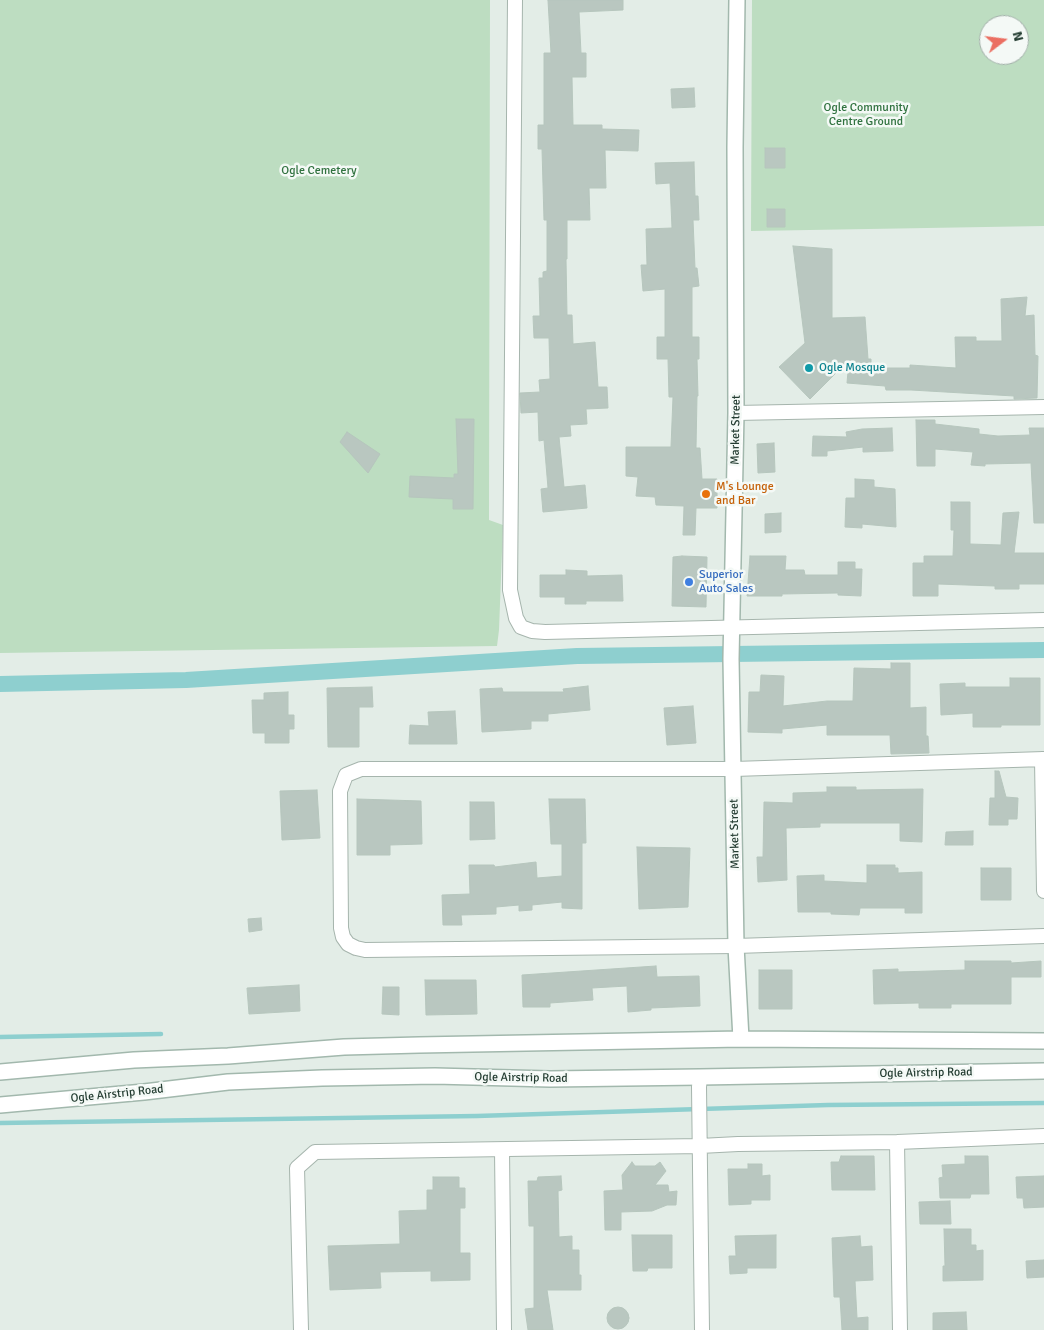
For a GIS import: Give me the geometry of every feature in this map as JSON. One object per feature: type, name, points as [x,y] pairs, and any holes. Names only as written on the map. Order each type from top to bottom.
[{"type":"street","points":[[515,0],[510,590],[516,618],[521,627],[532,631],[545,632],[732,634],[1044,620]]},
{"type":"street","name":"Market Street","points":[[737,0],[735,147],[736,413],[731,659],[736,946],[741,1039]]},
{"type":"street","points":[[736,413],[1044,406]]},
{"type":"street","points":[[1044,891],[1043,759],[734,769],[361,769],[346,775],[340,791],[341,928],[343,937],[348,944],[365,950],[736,946],[1044,936]]},
{"type":"street","points":[[0,1072],[134,1060],[228,1056],[344,1047],[495,1042],[741,1039],[1044,1041]]},
{"type":"street","name":"Ogle Airstrip Road","points":[[0,1105],[144,1092],[228,1082],[322,1078],[435,1076],[699,1082],[1044,1071]]},
{"type":"street","points":[[699,1082],[702,1330]]},
{"type":"street","points":[[301,1330],[297,1168],[315,1152],[897,1142],[1044,1136]]},
{"type":"street","points":[[897,1142],[900,1330]]},
{"type":"street","points":[[502,1150],[504,1330]]},
{"type":"green space","name":"Ogle Cemetery","points":[[0,0],[490,0],[489,520],[503,525],[497,646],[0,653]]},
{"type":"green space","name":"Ogle Community Centre Ground","points":[[752,0],[1044,0],[1044,226],[751,231]]},
{"type":"building","points":[[548,0],[623,0],[623,10],[579,12],[581,53],[586,53],[586,77],[572,77],[573,125],[602,125],[602,129],[639,130],[638,151],[605,150],[606,188],[589,188],[590,220],[567,220],[567,315],[572,315],[573,344],[595,342],[598,387],[607,387],[608,408],[586,409],[587,424],[570,425],[571,436],[559,437],[564,487],[585,485],[587,508],[543,512],[541,489],[548,488],[544,440],[539,441],[538,412],[521,413],[520,393],[540,392],[539,380],[550,379],[549,338],[534,338],[533,316],[540,316],[539,278],[543,278],[543,272],[547,271],[547,220],[544,220],[542,149],[538,149],[538,125],[544,125],[544,53],[551,53]]},
{"type":"building","points":[[694,88],[695,107],[672,108],[671,89]]},
{"type":"building","points":[[765,148],[785,148],[785,168],[765,168]]},
{"type":"building","points":[[694,162],[695,196],[698,196],[699,220],[693,220],[695,268],[697,268],[699,286],[692,287],[692,337],[699,337],[696,448],[700,448],[702,479],[717,479],[717,508],[696,508],[695,535],[683,535],[684,506],[656,505],[655,497],[636,496],[638,477],[626,476],[626,447],[671,447],[673,397],[669,397],[668,359],[657,359],[657,337],[665,337],[665,289],[643,291],[641,265],[647,265],[646,229],[672,228],[670,183],[656,184],[655,163]]},
{"type":"building","points":[[767,209],[785,209],[785,227],[767,227]]},
{"type":"building","points":[[793,246],[832,249],[832,318],[865,317],[868,359],[871,359],[871,368],[910,368],[910,365],[956,368],[955,337],[976,337],[976,341],[1002,341],[1001,299],[1027,297],[1025,316],[1034,315],[1035,355],[1038,356],[1037,398],[1014,399],[1014,396],[886,390],[885,386],[847,383],[849,360],[810,399],[779,367],[805,343]]},
{"type":"building","points":[[456,419],[474,419],[473,509],[453,509],[453,499],[409,497],[410,476],[454,478],[454,474],[458,474]]},
{"type":"building","points":[[916,420],[935,420],[935,424],[979,429],[979,434],[998,436],[1030,435],[1029,428],[1044,428],[1044,523],[1034,523],[1031,463],[971,465],[973,452],[935,449],[935,466],[917,466]]},
{"type":"building","points":[[892,428],[893,451],[863,452],[863,447],[827,451],[827,456],[812,456],[813,436],[847,437],[846,432],[862,429]]},
{"type":"building","points":[[347,432],[380,454],[368,473],[340,442]]},
{"type":"building","points":[[774,443],[775,472],[758,473],[757,444]]},
{"type":"building","points":[[855,479],[874,480],[874,487],[895,489],[896,527],[862,524],[862,528],[845,527],[846,498],[855,498]]},
{"type":"building","points":[[951,502],[970,502],[970,544],[1001,545],[1003,513],[1019,512],[1014,553],[1044,553],[1044,584],[1019,584],[1019,589],[995,589],[995,586],[938,584],[938,596],[913,596],[913,563],[924,563],[924,556],[953,556],[954,530],[951,530]]},
{"type":"building","points":[[781,513],[781,532],[765,533],[765,514]]},
{"type":"building","points":[[750,556],[786,556],[785,570],[804,570],[805,575],[838,575],[838,562],[855,562],[855,569],[862,569],[861,596],[838,595],[838,593],[747,596]]},
{"type":"building","name":"Superior Auto Sales","points":[[673,557],[707,557],[706,607],[672,606]]},
{"type":"building","points":[[566,570],[587,571],[587,576],[622,575],[623,601],[586,601],[586,604],[565,604],[565,597],[540,597],[540,575],[566,575]]},
{"type":"building","points":[[891,663],[910,663],[910,708],[926,707],[926,736],[928,736],[929,753],[891,754],[890,735],[827,735],[827,725],[782,729],[782,733],[748,732],[749,692],[760,692],[761,675],[784,676],[783,706],[827,701],[853,701],[854,668],[891,669]]},
{"type":"building","points":[[1010,678],[1040,678],[1040,725],[973,727],[973,713],[941,715],[940,684],[965,683],[965,687],[1010,687]]},
{"type":"building","points":[[588,686],[590,710],[548,714],[548,721],[531,721],[531,729],[482,732],[480,689],[502,688],[503,692],[564,692],[563,689]]},
{"type":"building","points":[[372,687],[373,707],[359,707],[359,747],[328,747],[327,688]]},
{"type":"building","points":[[288,692],[288,715],[294,715],[294,729],[289,729],[289,743],[265,743],[265,733],[253,733],[252,700],[264,700],[264,693]]},
{"type":"building","points":[[693,706],[696,743],[667,745],[664,708]]},
{"type":"building","points":[[455,711],[457,744],[409,744],[410,725],[429,726],[428,712]]},
{"type":"building","points":[[995,771],[999,771],[1006,797],[1018,798],[1017,819],[1008,819],[1008,825],[989,825],[990,798],[995,798]]},
{"type":"building","points":[[827,787],[856,787],[856,790],[923,789],[922,842],[900,841],[900,823],[820,823],[820,827],[786,828],[787,880],[758,882],[757,857],[763,857],[764,802],[793,803],[793,793],[827,792]]},
{"type":"building","points":[[317,790],[320,838],[282,840],[280,791]]},
{"type":"building","points":[[357,799],[421,801],[422,844],[390,845],[390,855],[357,855]]},
{"type":"building","points":[[549,799],[585,799],[586,843],[582,843],[582,909],[562,908],[562,902],[532,905],[532,910],[519,911],[519,905],[496,907],[496,914],[461,915],[462,925],[443,925],[442,895],[470,894],[469,865],[494,865],[495,867],[536,862],[537,878],[562,876],[562,844],[551,844]]},
{"type":"building","points":[[470,802],[494,802],[495,839],[470,840]]},
{"type":"building","points":[[973,831],[973,845],[945,845],[946,832]]},
{"type":"building","points":[[637,847],[690,848],[688,907],[639,909]]},
{"type":"building","points":[[867,865],[895,865],[895,868],[898,868],[898,873],[922,872],[922,913],[905,913],[905,908],[860,908],[859,915],[831,914],[831,912],[798,912],[797,876],[824,875],[824,881],[867,883]]},
{"type":"building","points":[[981,868],[1011,868],[1011,900],[981,900]]},
{"type":"building","points":[[261,918],[262,930],[249,932],[248,919]]},
{"type":"building","points":[[965,961],[1011,961],[1011,963],[1041,961],[1041,977],[1011,977],[1011,1004],[951,1004],[951,1008],[919,1008],[919,1003],[874,1004],[873,970],[898,969],[898,972],[965,970]]},
{"type":"building","points":[[656,966],[657,977],[699,976],[700,1006],[651,1008],[651,1010],[628,1012],[627,986],[592,988],[593,1000],[550,1003],[550,1007],[523,1007],[522,975]]},
{"type":"building","points":[[759,970],[792,970],[792,1009],[759,1009]]},
{"type":"building","points":[[425,980],[476,980],[477,1014],[426,1015]]},
{"type":"building","points":[[299,985],[300,1011],[249,1014],[247,988]]},
{"type":"building","points":[[383,987],[399,987],[399,1015],[382,1014]]},
{"type":"building","points":[[841,1156],[874,1156],[875,1190],[832,1190],[831,1162],[839,1162]]},
{"type":"building","points":[[965,1156],[988,1156],[989,1194],[971,1194],[970,1198],[940,1198],[939,1178],[943,1177],[942,1165],[965,1164]]},
{"type":"building","points":[[632,1162],[635,1166],[655,1166],[660,1162],[666,1171],[655,1185],[668,1185],[669,1192],[677,1191],[676,1205],[667,1205],[652,1211],[621,1212],[621,1230],[605,1230],[604,1191],[623,1190],[622,1175]]},
{"type":"building","points":[[748,1164],[762,1164],[762,1176],[770,1175],[770,1200],[751,1200],[751,1204],[729,1205],[728,1169],[748,1169]]},
{"type":"building","points":[[561,1176],[562,1190],[558,1191],[559,1237],[572,1236],[572,1250],[579,1250],[581,1290],[547,1290],[553,1330],[528,1330],[525,1309],[534,1308],[534,1226],[529,1226],[528,1181],[537,1181],[538,1177]]},
{"type":"building","points":[[1044,1176],[1044,1207],[1024,1208],[1023,1198],[1017,1198],[1016,1177]]},
{"type":"building","points":[[433,1177],[459,1177],[459,1188],[465,1188],[465,1208],[460,1208],[460,1253],[470,1253],[470,1280],[431,1281],[431,1271],[380,1272],[381,1288],[330,1290],[328,1246],[400,1244],[399,1211],[427,1210],[427,1190],[433,1190]]},
{"type":"building","points":[[950,1201],[951,1224],[920,1224],[919,1202]]},
{"type":"building","points":[[944,1229],[971,1229],[971,1245],[976,1245],[976,1251],[983,1250],[983,1280],[943,1281],[943,1266],[945,1266]]},
{"type":"building","points":[[632,1235],[672,1235],[672,1268],[648,1268],[647,1271],[633,1271]]},
{"type":"building","points":[[776,1235],[776,1268],[747,1268],[747,1273],[730,1274],[729,1256],[736,1256],[735,1236]]},
{"type":"building","points":[[860,1236],[861,1247],[872,1246],[873,1280],[855,1281],[857,1318],[868,1317],[868,1330],[842,1330],[840,1297],[834,1297],[832,1238]]},
{"type":"building","points":[[1044,1260],[1044,1277],[1027,1278],[1026,1261]]},
{"type":"building","points":[[618,1307],[626,1310],[629,1318],[626,1326],[618,1329],[610,1326],[607,1318],[610,1310]]},
{"type":"building","points":[[966,1312],[967,1330],[933,1330],[933,1313]]},
{"type":"waterway","points":[[0,684],[186,680],[577,656],[1044,650]]},
{"type":"waterway","points":[[0,1037],[161,1034]]},
{"type":"waterway","points":[[0,1123],[477,1116],[828,1105],[1044,1103]]},
{"type":"place","name":"Ogle Mosque","points":[[809,368]]},
{"type":"place","name":"M's Lounge and Bar","points":[[706,494]]},
{"type":"place","name":"Superior Auto Sales","points":[[689,582]]}]
